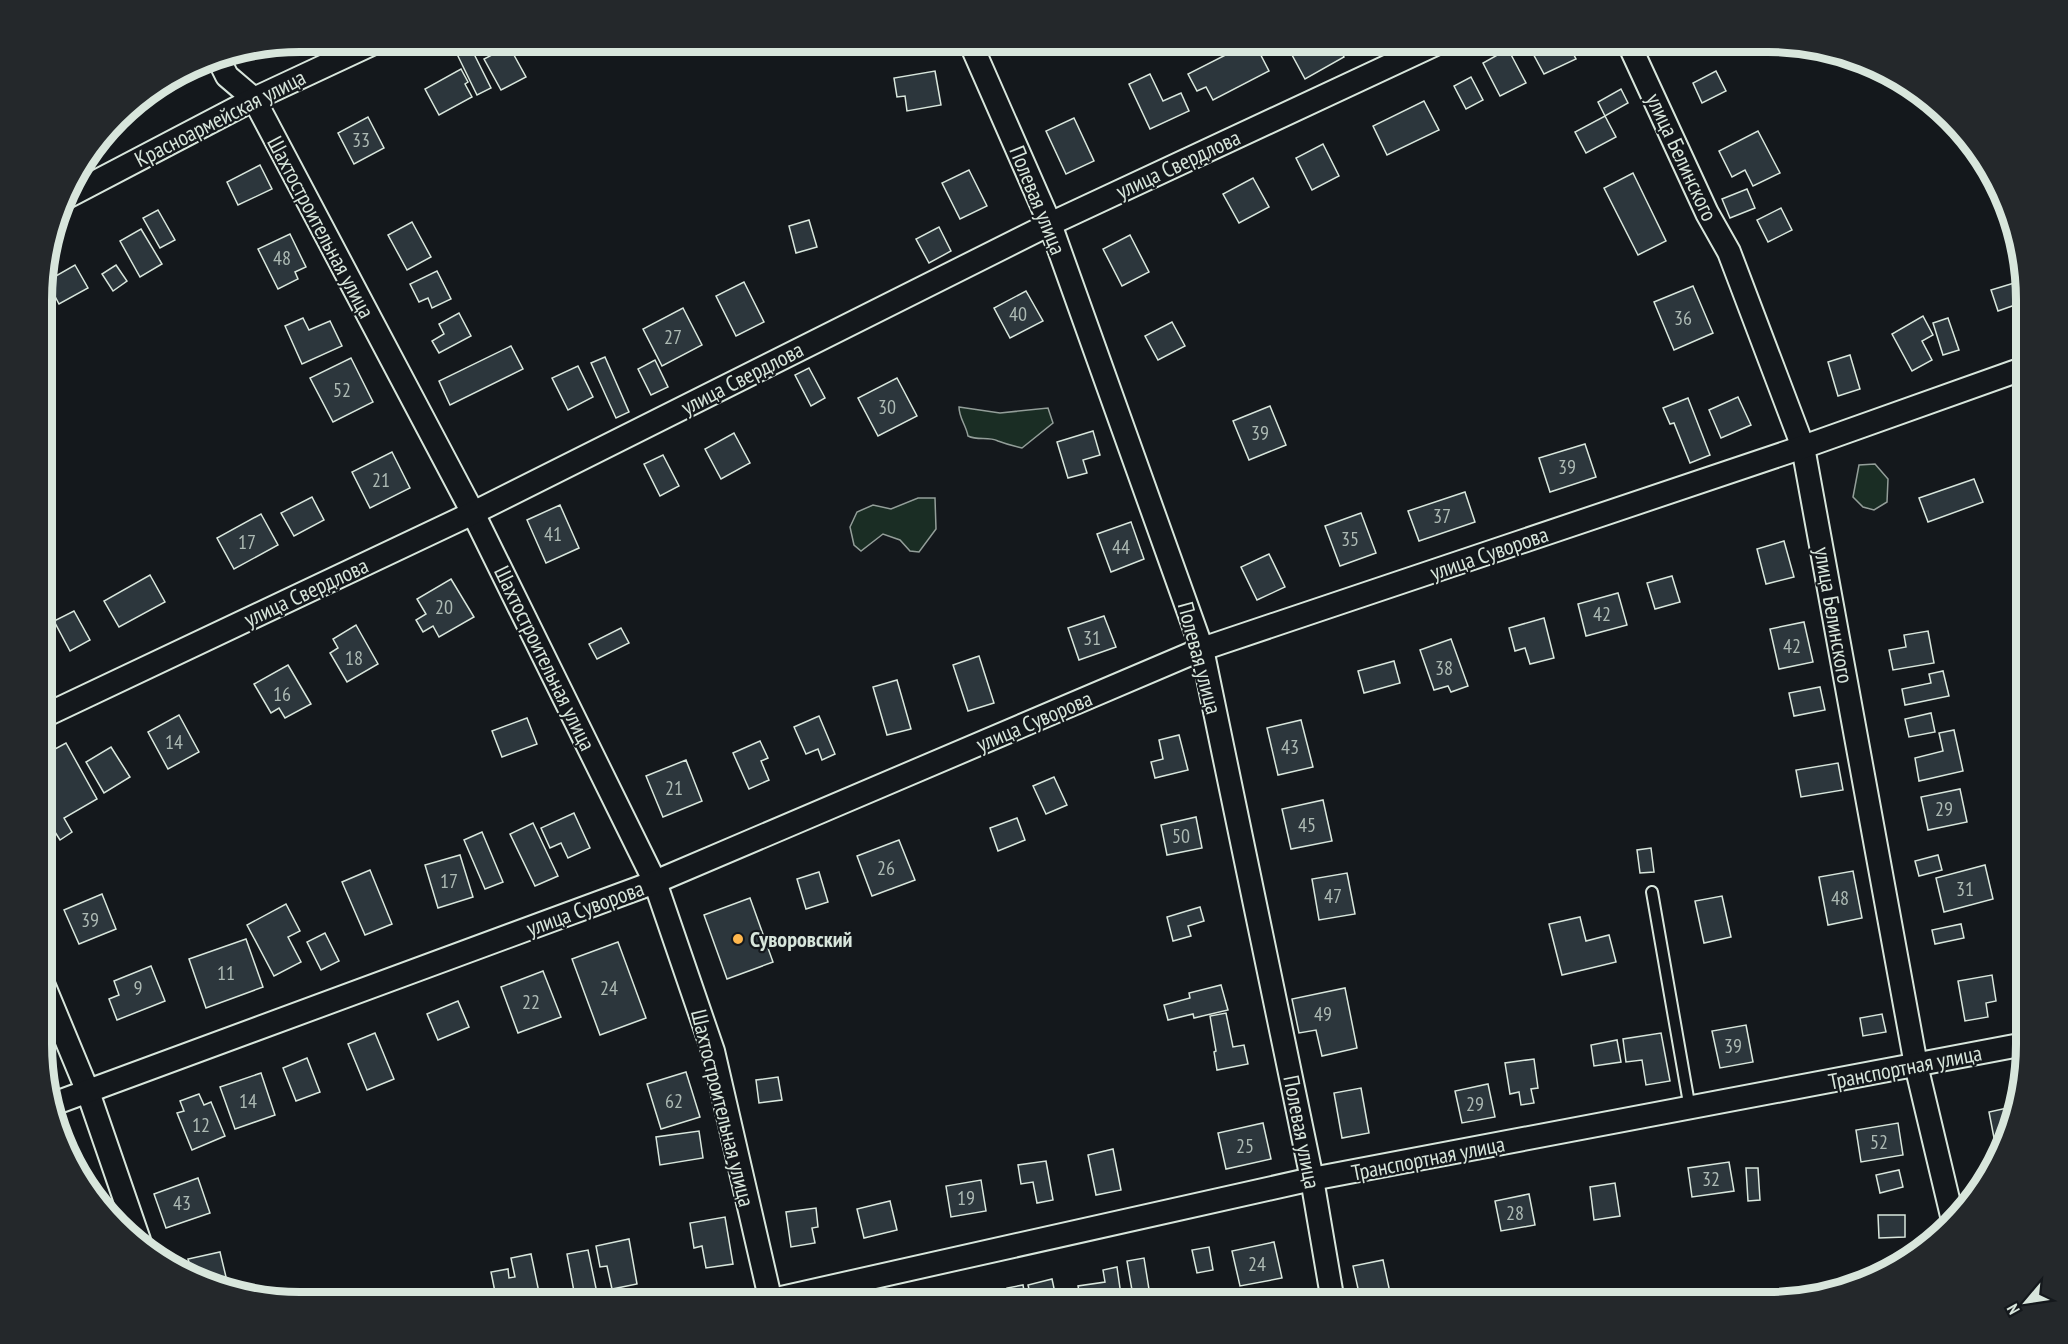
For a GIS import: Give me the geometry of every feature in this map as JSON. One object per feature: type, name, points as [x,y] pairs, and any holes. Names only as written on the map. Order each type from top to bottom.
[{"type":"street","name":"Красноармейская улица","points":[[78,191],[254,99],[355,52]]},
{"type":"street","name":"Полевая улица","points":[[974,52],[1050,224],[1202,649],[1312,1179],[1330,1292]]},
{"type":"street","name":"улица Свердлова","points":[[52,712],[472,513],[1050,224],[1419,52]]},
{"type":"street","name":"улица Белинского","points":[[1633,52],[1707,213],[1729,252],[1803,447],[1916,1065],[1951,1211]]},
{"type":"street","name":"Шахтостроительная улица","points":[[222,66],[227,76],[254,99],[472,513],[655,882],[713,1051],[766,1292]]},
{"type":"street","name":"улица Суворова","points":[[59,1102],[655,882],[1202,649],[1803,447],[2016,371]]},
{"type":"street","points":[[52,1005],[88,1092],[135,1228]]},
{"type":"street","name":"Транспортная улица","points":[[808,1292],[1312,1179],[2016,1046]]},
{"type":"lane","points":[[1652,892],[1690,1109]]},
{"type":"green space","points":[[959,407],[1000,413],[1048,408],[1053,423],[1022,448],[968,436]]},
{"type":"green space","points":[[1875,464],[1888,479],[1887,502],[1874,510],[1863,507],[1853,497],[1859,465]]},
{"type":"green space","points":[[918,498],[935,498],[936,529],[919,552],[910,551],[900,540],[883,534],[861,551],[854,545],[850,527],[857,512],[873,505],[891,509]]},
{"type":"building","points":[[456,52],[473,52],[491,88],[477,95]]},
{"type":"building","points":[[497,52],[512,52],[526,77],[501,90],[484,59]]},
{"type":"building","points":[[1231,52],[1259,52],[1269,71],[1213,100],[1206,87],[1197,91],[1188,74]]},
{"type":"building","points":[[1290,52],[1341,52],[1344,57],[1305,79]]},
{"type":"building","points":[[1503,52],[1510,52],[1526,83],[1500,96],[1483,63]]},
{"type":"building","points":[[1532,52],[1572,52],[1576,59],[1544,74]]},
{"type":"building","points":[[461,69],[472,97],[439,115],[425,89]]},
{"type":"building","points":[[935,71],[941,105],[907,111],[905,96],[897,97],[894,78]]},
{"type":"building","points":[[1716,71],[1726,91],[1702,103],[1693,83]]},
{"type":"building","points":[[1150,74],[1163,101],[1181,93],[1189,111],[1150,129],[1129,84]]},
{"type":"building","points":[[1471,77],[1483,100],[1466,109],[1454,86]]},
{"type":"building","points":[[1621,89],[1628,103],[1605,116],[1598,102]]},
{"type":"building","points":[[1424,101],[1439,130],[1387,155],[1373,126]]},
{"type":"building","points":[[1605,116],[1616,137],[1586,153],[1575,132]]},
{"type":"building","points":[[368,117],[384,148],[354,164],[338,133]]},
{"type":"building","points":[[1074,118],[1094,161],[1066,174],[1046,131]]},
{"type":"building","points":[[1758,131],[1780,173],[1753,186],[1745,170],[1732,177],[1719,151]]},
{"type":"building","points":[[1323,144],[1339,176],[1312,190],[1296,158]]},
{"type":"building","points":[[260,165],[272,189],[238,205],[227,182]]},
{"type":"building","points":[[969,170],[987,206],[960,219],[942,183]]},
{"type":"building","points":[[1633,173],[1666,241],[1638,255],[1604,188]]},
{"type":"building","points":[[1253,178],[1269,207],[1239,223],[1223,194]]},
{"type":"building","points":[[1747,189],[1755,208],[1730,218],[1722,199]]},
{"type":"building","points":[[1781,208],[1792,230],[1768,242],[1757,220]]},
{"type":"building","points":[[158,210],[175,240],[160,248],[143,218]]},
{"type":"building","points":[[809,220],[817,247],[796,253],[789,226]]},
{"type":"building","points":[[412,222],[431,257],[407,270],[388,235]]},
{"type":"building","points":[[939,227],[951,251],[929,263],[916,239]]},
{"type":"building","points":[[141,229],[162,264],[140,277],[120,241]]},
{"type":"building","points":[[290,234],[306,267],[295,272],[298,279],[278,289],[258,249]]},
{"type":"building","points":[[1130,235],[1149,272],[1122,286],[1103,249]]},
{"type":"building","points":[[75,265],[88,288],[59,304],[53,292],[54,277]]},
{"type":"building","points":[[116,265],[127,281],[113,291],[102,274]]},
{"type":"building","points":[[437,271],[451,299],[432,308],[428,298],[419,302],[410,284]]},
{"type":"building","points":[[744,282],[764,322],[736,336],[716,296]]},
{"type":"building","points":[[2015,283],[2016,308],[2015,305],[1998,311],[1991,290]]},
{"type":"building","points":[[1693,286],[1713,333],[1674,350],[1654,302]]},
{"type":"building","points":[[1026,291],[1043,321],[1010,338],[994,308]]},
{"type":"building","points":[[683,308],[702,345],[662,366],[643,329]]},
{"type":"building","points":[[459,313],[471,336],[439,353],[432,341],[444,334],[439,324]]},
{"type":"building","points":[[1923,316],[1933,335],[1922,341],[1932,360],[1912,371],[1892,334]]},
{"type":"building","points":[[303,318],[309,330],[330,321],[342,346],[302,364],[285,326]]},
{"type":"building","points":[[1948,318],[1959,350],[1943,355],[1933,323]]},
{"type":"building","points":[[1172,322],[1185,346],[1158,360],[1145,336]]},
{"type":"building","points":[[511,346],[523,369],[450,405],[439,381]]},
{"type":"building","points":[[1850,355],[1860,389],[1838,396],[1828,362]]},
{"type":"building","points":[[605,357],[629,412],[616,418],[591,363]]},
{"type":"building","points":[[351,358],[373,402],[333,422],[310,378]]},
{"type":"building","points":[[655,360],[668,387],[651,395],[638,369]]},
{"type":"building","points":[[578,366],[593,397],[568,410],[552,378]]},
{"type":"building","points":[[809,368],[825,398],[811,406],[795,375]]},
{"type":"building","points":[[897,378],[917,416],[878,436],[858,398]]},
{"type":"building","points":[[1738,397],[1751,425],[1721,438],[1709,410]]},
{"type":"building","points":[[1688,398],[1710,455],[1690,463],[1674,423],[1670,424],[1663,408]]},
{"type":"building","points":[[1270,406],[1286,445],[1249,460],[1233,421]]},
{"type":"building","points":[[1093,431],[1100,455],[1083,460],[1087,473],[1068,478],[1057,442]]},
{"type":"building","points":[[734,433],[750,463],[721,479],[705,449]]},
{"type":"building","points":[[1585,444],[1596,477],[1550,492],[1539,458]]},
{"type":"building","points":[[392,452],[410,488],[370,508],[352,472]]},
{"type":"building","points":[[663,455],[679,486],[660,496],[644,464]]},
{"type":"building","points":[[1974,479],[1983,502],[1928,522],[1919,498]]},
{"type":"building","points":[[1465,492],[1475,522],[1419,541],[1408,511]]},
{"type":"building","points":[[312,497],[324,520],[294,536],[281,513]]},
{"type":"building","points":[[560,505],[579,548],[546,563],[527,520]]},
{"type":"building","points":[[1361,513],[1376,553],[1340,566],[1325,526]]},
{"type":"building","points":[[261,514],[278,545],[234,569],[217,538]]},
{"type":"building","points":[[1131,522],[1144,559],[1111,572],[1097,534]]},
{"type":"building","points":[[1784,541],[1794,577],[1766,584],[1757,549]]},
{"type":"building","points":[[1269,554],[1285,587],[1257,600],[1241,567]]},
{"type":"building","points":[[150,575],[165,602],[119,627],[104,601]]},
{"type":"building","points":[[1672,576],[1680,602],[1655,609],[1647,583]]},
{"type":"building","points":[[451,579],[474,617],[439,637],[433,626],[423,632],[416,620],[426,614],[417,599]]},
{"type":"building","points":[[1618,593],[1627,625],[1586,636],[1578,604]]},
{"type":"building","points":[[74,611],[90,640],[70,651],[54,621]]},
{"type":"building","points":[[1104,616],[1116,647],[1079,660],[1068,628]]},
{"type":"building","points":[[1544,618],[1554,658],[1530,664],[1525,648],[1515,651],[1509,628]]},
{"type":"building","points":[[1804,622],[1813,662],[1779,669],[1770,629]]},
{"type":"building","points":[[356,625],[378,664],[347,682],[330,653],[338,648],[333,639]]},
{"type":"building","points":[[621,628],[629,643],[597,659],[589,644]]},
{"type":"building","points":[[1928,631],[1934,663],[1893,670],[1889,650],[1906,647],[1904,635]]},
{"type":"building","points":[[1451,639],[1468,686],[1451,692],[1448,686],[1434,690],[1420,650]]},
{"type":"building","points":[[979,656],[994,703],[968,711],[953,665]]},
{"type":"building","points":[[1394,661],[1400,683],[1364,693],[1358,671]]},
{"type":"building","points":[[288,665],[311,704],[285,718],[279,708],[271,713],[254,684]]},
{"type":"building","points":[[1943,671],[1949,696],[1905,705],[1902,689],[1931,683],[1929,674]]},
{"type":"building","points":[[897,680],[911,729],[887,735],[873,687]]},
{"type":"building","points":[[1820,687],[1825,710],[1794,716],[1789,693]]},
{"type":"building","points":[[1931,713],[1935,732],[1909,737],[1905,719]]},
{"type":"building","points":[[179,715],[199,752],[168,769],[148,732]]},
{"type":"building","points":[[819,716],[835,754],[822,760],[818,749],[806,754],[794,727]]},
{"type":"building","points":[[527,718],[537,744],[502,757],[492,731]]},
{"type":"building","points":[[1301,720],[1313,767],[1278,775],[1267,728]]},
{"type":"building","points":[[1954,730],[1963,771],[1919,781],[1915,758],[1943,751],[1939,733]]},
{"type":"building","points":[[1179,735],[1188,770],[1155,778],[1151,762],[1163,759],[1159,740]]},
{"type":"building","points":[[760,741],[768,758],[761,761],[769,780],[749,789],[733,753]]},
{"type":"building","points":[[66,743],[97,799],[64,818],[72,832],[60,840],[52,827],[52,751]]},
{"type":"building","points":[[111,747],[130,777],[104,793],[86,762]]},
{"type":"building","points":[[686,760],[702,801],[663,817],[646,776]]},
{"type":"building","points":[[1838,763],[1843,790],[1801,797],[1796,770]]},
{"type":"building","points":[[1054,777],[1067,805],[1046,814],[1033,786]]},
{"type":"building","points":[[1960,789],[1967,822],[1928,830],[1921,797]]},
{"type":"building","points":[[1323,800],[1332,841],[1291,849],[1282,809]]},
{"type":"building","points":[[574,813],[590,848],[568,858],[561,843],[550,848],[541,828]]},
{"type":"building","points":[[1196,817],[1202,848],[1167,855],[1161,825]]},
{"type":"building","points":[[1017,818],[1025,840],[998,851],[990,828]]},
{"type":"building","points":[[533,823],[558,876],[535,886],[510,834]]},
{"type":"building","points":[[482,832],[503,882],[485,889],[464,840]]},
{"type":"building","points":[[899,840],[915,880],[872,896],[857,856]]},
{"type":"building","points":[[1651,848],[1654,872],[1640,873],[1637,850]]},
{"type":"building","points":[[460,855],[473,897],[438,908],[425,865]]},
{"type":"building","points":[[1938,855],[1942,870],[1919,876],[1915,861]]},
{"type":"building","points":[[1985,865],[1993,899],[1944,912],[1936,878]]},
{"type":"building","points":[[370,870],[392,924],[365,935],[342,882]]},
{"type":"building","points":[[1853,871],[1862,918],[1828,925],[1819,877]]},
{"type":"building","points":[[819,872],[828,902],[806,909],[797,879]]},
{"type":"building","points":[[1347,873],[1355,914],[1319,920],[1312,879]]},
{"type":"building","points":[[102,894],[116,929],[79,944],[64,910]]},
{"type":"building","points":[[1722,896],[1731,937],[1704,943],[1695,901]]},
{"type":"building","name":"Суворовский","points":[[750,898],[773,962],[727,979],[704,915]]},
{"type":"building","points":[[286,904],[300,931],[288,937],[301,962],[274,976],[247,925]]},
{"type":"building","points":[[1200,907],[1204,921],[1188,926],[1191,936],[1173,941],[1167,917]]},
{"type":"building","points":[[1580,917],[1586,941],[1609,935],[1616,962],[1562,975],[1549,924]]},
{"type":"building","points":[[1961,924],[1964,938],[1935,944],[1932,930]]},
{"type":"building","points":[[325,933],[339,961],[321,970],[307,942]]},
{"type":"building","points":[[246,939],[263,987],[206,1008],[189,959]]},
{"type":"building","points":[[618,942],[646,1018],[600,1035],[572,959]]},
{"type":"building","points":[[151,966],[165,1001],[117,1020],[109,999],[119,995],[114,981]]},
{"type":"building","points":[[543,971],[561,1017],[518,1033],[501,987]]},
{"type":"building","points":[[1992,975],[1996,1001],[1986,1003],[1988,1017],[1965,1021],[1958,981]]},
{"type":"building","points":[[1221,985],[1228,1010],[1194,1018],[1193,1014],[1168,1020],[1164,1005],[1190,998],[1189,993]]},
{"type":"building","points":[[1345,988],[1357,1048],[1322,1056],[1316,1030],[1299,1033],[1292,999]]},
{"type":"building","points":[[458,1001],[469,1027],[438,1040],[427,1014]]},
{"type":"building","points":[[1226,1013],[1233,1047],[1244,1045],[1248,1064],[1217,1070],[1210,1016]]},
{"type":"building","points":[[1882,1014],[1886,1032],[1863,1036],[1860,1018]]},
{"type":"building","points":[[1746,1025],[1753,1062],[1720,1068],[1712,1031]]},
{"type":"building","points":[[375,1033],[394,1079],[367,1090],[348,1044]]},
{"type":"building","points":[[1661,1033],[1670,1081],[1646,1085],[1642,1060],[1626,1062],[1623,1039]]},
{"type":"building","points":[[1617,1040],[1621,1062],[1594,1066],[1591,1045]]},
{"type":"building","points":[[307,1058],[320,1092],[296,1101],[283,1068]]},
{"type":"building","points":[[1534,1059],[1538,1088],[1531,1089],[1534,1103],[1521,1105],[1519,1092],[1510,1094],[1505,1063]]},
{"type":"building","points":[[686,1072],[700,1117],[661,1129],[647,1084]]},
{"type":"building","points":[[261,1073],[275,1115],[235,1129],[220,1087]]},
{"type":"building","points":[[778,1077],[782,1100],[759,1103],[756,1080]]},
{"type":"building","points":[[1488,1084],[1495,1117],[1462,1123],[1455,1091]]},
{"type":"building","points":[[1361,1088],[1369,1133],[1342,1138],[1334,1093]]},
{"type":"building","points":[[199,1094],[204,1105],[211,1102],[225,1136],[192,1150],[177,1113],[184,1111],[180,1101]]},
{"type":"building","points":[[2007,1108],[1995,1143],[1989,1112]]},
{"type":"building","points":[[1263,1123],[1271,1159],[1226,1169],[1218,1133]]},
{"type":"building","points":[[1898,1123],[1903,1155],[1861,1162],[1856,1130]]},
{"type":"building","points":[[699,1131],[703,1158],[660,1165],[656,1137]]},
{"type":"building","points":[[1113,1149],[1121,1190],[1096,1195],[1088,1155]]},
{"type":"building","points":[[1046,1161],[1053,1200],[1037,1203],[1033,1182],[1021,1184],[1018,1165]]},
{"type":"building","points":[[1729,1162],[1734,1191],[1692,1197],[1688,1168]]},
{"type":"building","points":[[1746,1168],[1758,1168],[1760,1200],[1748,1201]]},
{"type":"building","points":[[1899,1170],[1903,1187],[1880,1193],[1876,1175]]},
{"type":"building","points":[[198,1178],[210,1213],[166,1228],[154,1194]]},
{"type":"building","points":[[981,1180],[986,1211],[951,1217],[946,1186]]},
{"type":"building","points":[[1615,1183],[1620,1216],[1594,1220],[1590,1187]]},
{"type":"building","points":[[1529,1194],[1535,1225],[1501,1231],[1495,1201]]},
{"type":"building","points":[[890,1201],[897,1230],[864,1238],[857,1209]]},
{"type":"building","points":[[816,1208],[818,1227],[812,1228],[815,1243],[791,1247],[786,1212]]},
{"type":"building","points":[[1878,1215],[1905,1215],[1905,1237],[1879,1238]]},
{"type":"building","points":[[725,1217],[733,1264],[706,1268],[702,1246],[694,1248],[690,1223]]},
{"type":"building","points":[[629,1239],[637,1284],[612,1289],[607,1266],[600,1267],[596,1246]]},
{"type":"building","points":[[1274,1242],[1282,1278],[1240,1286],[1232,1251]]},
{"type":"building","points":[[1209,1247],[1213,1270],[1197,1273],[1192,1250]]},
{"type":"building","points":[[588,1250],[597,1292],[574,1292],[567,1254]]},
{"type":"building","points":[[220,1252],[226,1277],[221,1278],[205,1273],[190,1265],[188,1259]]},
{"type":"building","points":[[531,1254],[539,1292],[495,1292],[491,1272],[508,1269],[509,1278],[515,1277],[511,1258]]},
{"type":"building","points":[[1144,1258],[1149,1292],[1132,1292],[1127,1261]]},
{"type":"building","points":[[1383,1260],[1390,1292],[1359,1292],[1353,1266]]},
{"type":"building","points":[[1117,1267],[1121,1292],[1079,1292],[1078,1286],[1105,1282],[1103,1270]]},
{"type":"building","points":[[1052,1279],[1055,1292],[1030,1292],[1028,1285]]},
{"type":"building","points":[[1023,1285],[1024,1292],[1008,1292],[1007,1288]]},
{"type":"place","name":"Суворовский","points":[[738,939]]}]
